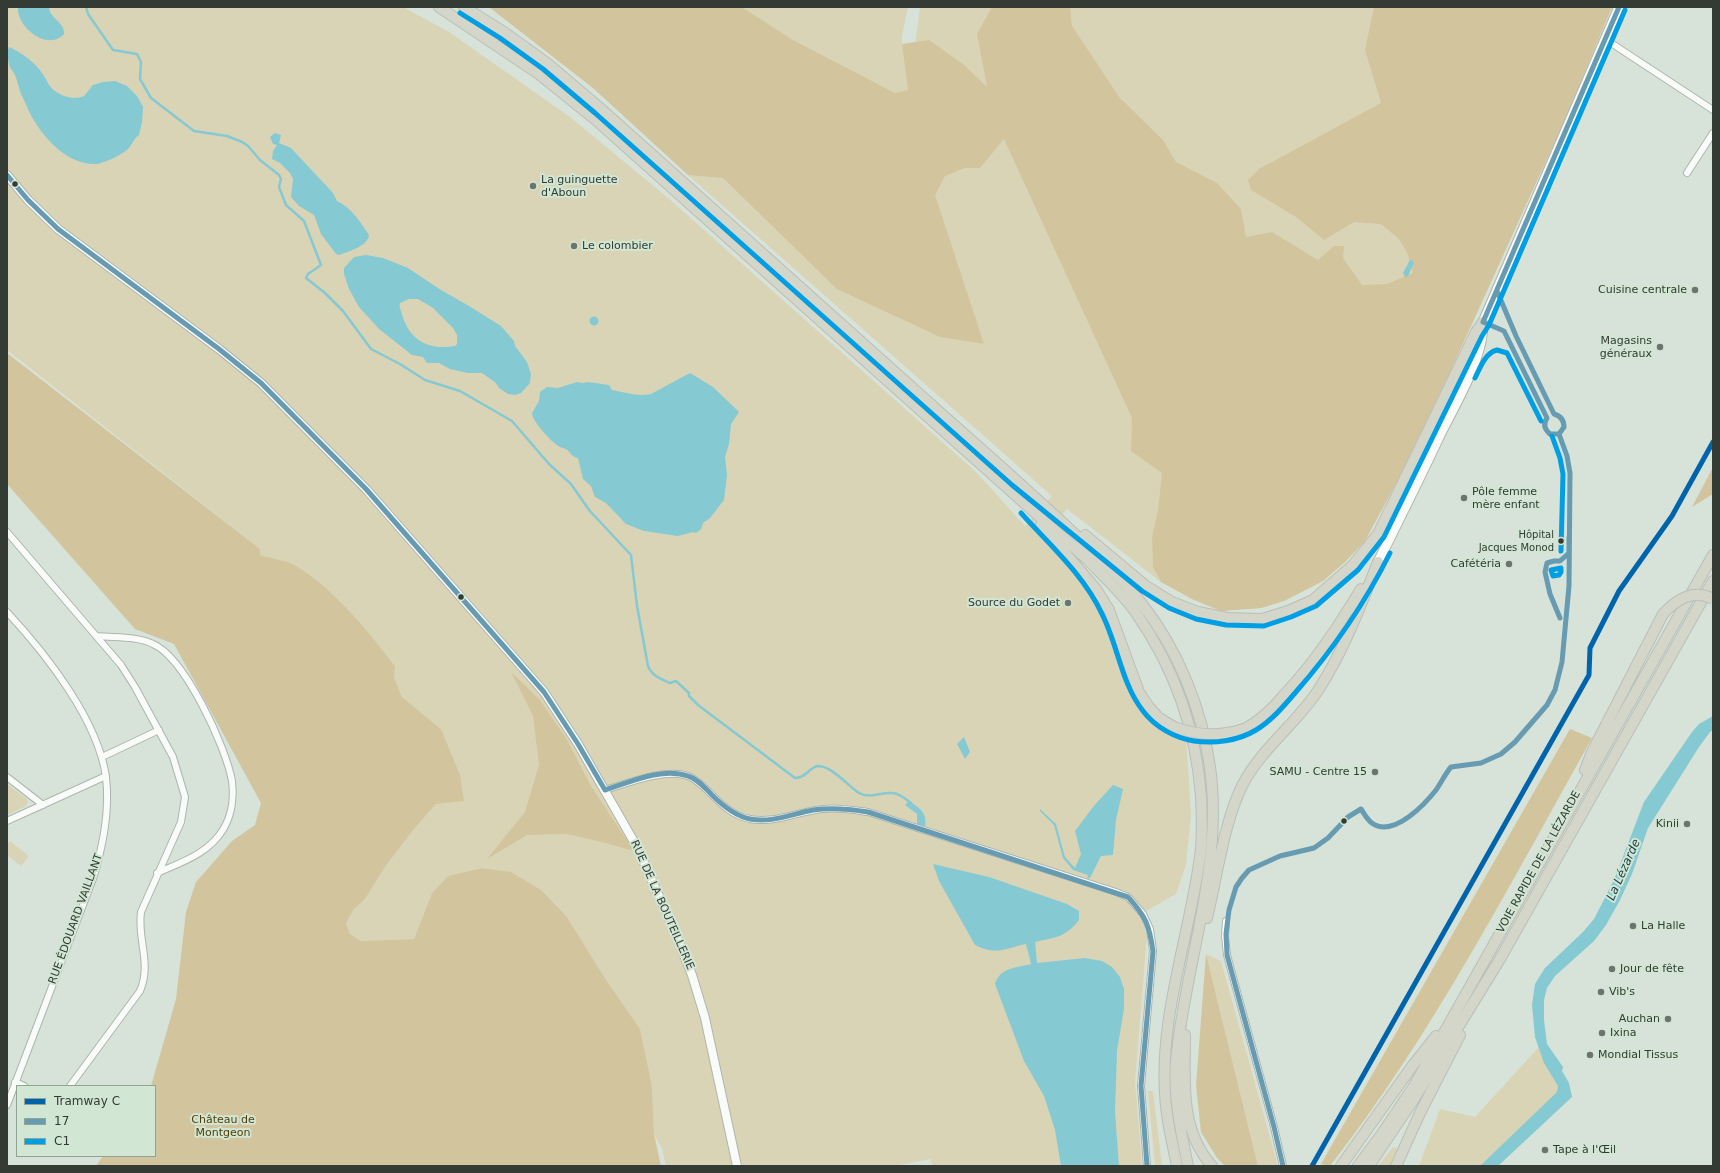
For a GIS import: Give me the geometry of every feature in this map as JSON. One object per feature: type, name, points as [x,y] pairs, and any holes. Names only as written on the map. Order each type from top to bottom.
[{"type":"highway","points":[[439,7],[539,74],[596,120],[1088,560],[1135,611],[1167,665],[1178,690],[1194,744],[1199,769],[1202,818],[1201,855],[1192,910],[1171,1005],[1165,1062],[1165,1105],[1177,1166]]},
{"type":"highway","points":[[464,7],[504,32],[547,63],[594,103],[1016,480],[1101,559],[1141,603],[1160,631],[1177,660],[1198,713],[1210,768],[1213,821],[1210,864],[1185,997],[1176,1071],[1179,1125],[1188,1166]]},
{"type":"highway","points":[[1016,480],[1146,586],[1172,602],[1198,612],[1227,618],[1262,619],[1288,611],[1313,600],[1330,586],[1353,565],[1378,534],[1476,332],[1483,322]]},
{"type":"highway","points":[[1005,485],[1096,589],[1109,610],[1139,692],[1149,708],[1159,718],[1174,727],[1191,733],[1204,735],[1232,733],[1246,728],[1272,709],[1307,671],[1324,648],[1378,562]]},
{"type":"highway","name":"VOIE RAPIDE DE LA LÉZARDE","points":[[1358,1166],[1400,1108],[1713,555]]},
{"type":"highway","points":[[1212,1166],[1203,1156],[1192,1133],[1185,1108],[1185,997],[1205,927],[1230,819],[1244,782],[1259,761],[1301,714],[1319,688],[1341,647],[1378,562]]},
{"type":"highway","name":"VOIE RAPIDE DE LA LÉZARDE","points":[[1368,1166],[1414,1099],[1500,959],[1713,580]]},
{"type":"highway","points":[[1571,805],[1592,752],[1663,614],[1673,603],[1684,596],[1698,595],[1713,599]]},
{"type":"highway","points":[[1631,727],[1713,596]]},
{"type":"highway","points":[[1396,1166],[1420,1113],[1500,959]]},
{"type":"highway","points":[[1341,1166],[1413,1065],[1454,1013]]},
{"type":"highway","points":[[1402,1166],[1420,1113]]},
{"type":"main road","points":[[1378,562],[1464,385],[1483,336],[1483,322],[1619,7]]},
{"type":"street","points":[[1605,39],[1713,110]]},
{"type":"street","points":[[1687,173],[1713,133]]},
{"type":"street","name":"RUE DE LA BOUTEILLERIE","points":[[7,175],[28,200],[58,229],[219,349],[261,383],[366,489],[544,692],[578,744],[605,790],[648,870],[692,975],[705,1018],[737,1166]]},
{"type":"street","points":[[7,532],[96,636],[128,676],[173,757],[185,797],[181,822],[141,912],[140,922],[146,969],[142,986],[140,991],[71,1085]]},
{"type":"street","name":"RUE ÉDOUARD VAILLANT","points":[[7,612],[40,652],[81,710],[102,757],[106,776],[107,807],[102,845],[94,876],[7,1105]]},
{"type":"street","points":[[96,636],[142,640],[154,644],[166,652],[187,680],[204,707],[224,751],[232,781],[233,796],[230,812],[224,828],[216,839],[206,849],[191,858],[158,873]]},
{"type":"street","points":[[102,757],[159,730]]},
{"type":"street","points":[[605,790],[657,775],[676,773],[689,777],[699,783],[733,814],[750,819],[763,820],[823,808],[846,808],[868,812],[1128,897],[1143,914],[1150,929],[1153,952],[1141,1086],[1147,1166]]},
{"type":"street","points":[[7,821],[106,776]]},
{"type":"street","points":[[7,777],[43,805]]},
{"type":"street","points":[[1226,921],[1225,936],[1227,955],[1283,1166]]},
{"type":"street","points":[[16,1082],[22,1085]]},
{"type":"shaded area","points":[[7,7],[403,7],[449,32],[570,117],[667,197],[977,473],[1025,526],[1052,496],[688,175],[593,88],[489,7],[908,7],[902,36],[902,44],[912,70],[920,7],[1612,7],[1562,126],[1365,541],[1345,562],[1323,581],[1284,601],[1261,608],[1221,611],[1192,599],[1161,582],[1067,509],[1041,538],[1075,573],[1097,600],[1127,680],[1142,709],[1163,730],[1186,739],[1191,814],[1186,865],[1176,894],[1139,915],[1147,934],[1135,1082],[1142,1166],[933,1166],[930,1159],[895,1166],[666,1166],[662,1149],[654,1134],[652,1087],[608,983],[567,917],[511,873],[482,868],[448,876],[432,893],[414,939],[361,941],[350,934],[346,923],[354,909],[365,899],[385,867],[414,829],[436,804],[441,729],[402,697],[394,677],[395,666],[374,639],[338,599],[325,587],[312,576],[294,565],[260,555],[260,549],[7,350]]},
{"type":"shaded area","points":[[7,784],[27,799],[28,802],[26,806],[7,815]]},
{"type":"shaded area","points":[[10,841],[29,856],[21,866],[7,855],[7,845]]},
{"type":"shaded area","points":[[1206,954],[1221,961],[1278,1166],[1258,1166]]},
{"type":"shaded area","points":[[1538,1048],[1549,1051],[1567,1087],[1488,1166],[1419,1166],[1440,1109],[1475,1117]]},
{"type":"shaded area","points":[[1148,1091],[1153,1091],[1162,1166],[1155,1166]]},
{"type":"shaded area","points":[[1393,1147],[1397,1149],[1390,1166],[1378,1166]]},
{"type":"green space","points":[[489,7],[742,7],[791,39],[895,93],[908,90],[902,44],[929,40],[963,64],[987,87],[977,34],[992,7],[1070,7],[1072,26],[1119,97],[1163,140],[1176,162],[1217,183],[1241,209],[1246,237],[1272,232],[1318,260],[1334,246],[1344,246],[1343,258],[1362,285],[1387,284],[1413,273],[1407,252],[1399,239],[1381,224],[1354,222],[1324,240],[1296,217],[1251,190],[1248,180],[1259,169],[1381,103],[1365,50],[1374,7],[1612,7],[1562,126],[1417,445],[1365,541],[1345,562],[1323,581],[1284,601],[1261,608],[1221,611],[1192,599],[1161,582],[1153,567],[1152,537],[1158,511],[1162,473],[1131,451],[1132,418],[1004,139],[980,168],[965,168],[945,176],[935,195],[984,344],[940,337],[837,289],[723,178],[688,175],[593,88]]},
{"type":"green space","name":"Château de Montgeon","points":[[7,353],[260,549],[260,555],[290,563],[298,567],[325,588],[351,612],[395,666],[394,677],[402,697],[441,729],[460,775],[464,801],[436,804],[414,829],[385,867],[365,899],[354,909],[346,923],[350,934],[361,941],[414,939],[432,893],[448,876],[482,868],[511,872],[541,890],[567,917],[608,983],[640,1029],[652,1087],[654,1134],[661,1166],[96,1166],[102,1157],[156,1157],[156,1085],[151,1085],[176,999],[186,912],[196,882],[232,841],[255,825],[261,803],[174,644],[135,629],[7,484]]},
{"type":"green space","points":[[1713,468],[1713,494],[1692,507],[1711,471]]},
{"type":"green space","points":[[511,672],[540,700],[566,738],[591,786],[634,851],[567,834],[527,835],[487,859],[525,812],[539,765],[533,716]]},
{"type":"green space","points":[[1570,729],[1592,738],[1500,903],[1437,1011],[1403,1064],[1330,1166],[1321,1164]]},
{"type":"green space","points":[[1206,954],[1258,1166],[1225,1166],[1217,1158],[1201,1132],[1196,1085]]},
{"type":"water","points":[[18,7],[49,7],[51,14],[62,26],[64,34],[57,39],[50,40],[42,39],[34,35],[22,22]]},
{"type":"water","points":[[9,47],[29,59],[41,71],[52,88],[65,96],[77,98],[84,96],[93,85],[103,82],[115,81],[127,86],[137,96],[143,107],[139,135],[125,151],[99,164],[77,161],[69,157],[46,138],[33,119],[20,92],[15,74],[9,65]]},
{"type":"water","points":[[275,133],[281,135],[279,143],[291,148],[333,193],[337,201],[351,211],[369,235],[365,243],[339,255],[336,254],[321,234],[314,215],[299,206],[291,197],[293,179],[290,173],[280,163],[272,159],[273,151],[277,145],[273,144],[270,137]]},
{"type":"water","points":[[366,255],[383,258],[408,268],[441,290],[501,326],[514,341],[515,346],[527,362],[531,374],[530,383],[521,393],[515,395],[508,394],[482,373],[468,373],[450,369],[439,363],[427,363],[423,357],[412,355],[379,329],[359,307],[349,289],[344,274],[344,268],[354,257]],"holes":[[[409,299],[418,299],[433,308],[453,328],[457,335],[457,344],[455,346],[436,347],[427,345],[414,336],[408,329],[404,321],[400,303]]]},
{"type":"water","points":[[1410,260],[1414,263],[1408,276],[1405,277],[1403,273]]},
{"type":"water","points":[[594,316],[599,321],[594,326],[589,321]]},
{"type":"water","points":[[690,373],[713,387],[739,412],[731,424],[729,444],[725,457],[727,475],[724,500],[710,518],[703,523],[701,529],[696,533],[693,532],[678,536],[644,531],[626,524],[606,503],[595,497],[591,486],[583,479],[578,458],[573,456],[566,449],[556,445],[543,432],[535,421],[532,413],[539,401],[540,392],[547,387],[558,388],[577,382],[588,382],[609,385],[612,390],[636,395],[646,395],[651,394]]},
{"type":"water","name":"La Lézarde","points":[[1713,716],[1713,730],[1699,747],[1648,828],[1632,874],[1606,925],[1594,941],[1555,976],[1547,988],[1544,1000],[1544,1020],[1547,1044],[1563,1067],[1562,1071],[1569,1083],[1572,1097],[1498,1166],[1480,1166],[1557,1092],[1558,1086],[1544,1063],[1535,1037],[1532,1005],[1535,984],[1545,968],[1583,932],[1594,919],[1614,880],[1644,802],[1692,732],[1699,724]]},
{"type":"water","points":[[964,737],[970,752],[965,759],[957,744]]},
{"type":"water","points":[[1113,785],[1123,789],[1116,820],[1113,855],[1101,856],[1090,878],[1087,878],[1088,875],[1073,870],[1063,858],[1054,825],[1040,811],[1040,809],[1056,824],[1065,857],[1075,868],[1081,854],[1075,831],[1093,807]]},
{"type":"water","points":[[909,801],[923,812],[925,819],[925,830],[917,827],[917,814],[905,805]]},
{"type":"water","points":[[933,864],[989,877],[1067,904],[1079,911],[1079,920],[1064,934],[1035,942],[1037,963],[1085,958],[1102,961],[1112,967],[1120,977],[1124,989],[1124,1009],[1117,1051],[1115,1112],[1119,1166],[1061,1166],[1055,1130],[1044,1096],[1024,1061],[995,984],[997,978],[1005,971],[1031,964],[1026,944],[995,951],[975,945],[939,881]]},
{"type":"waterway","points":[[86,7],[88,14],[113,50],[137,54],[141,62],[140,79],[151,98],[194,131],[227,136],[242,142],[248,146],[260,160],[279,175],[281,179],[279,187],[286,205],[304,221],[321,265],[308,274],[306,278],[325,293],[343,311],[371,349],[400,364],[425,380],[460,391],[512,421],[549,464],[571,484],[589,510],[631,555],[637,606],[648,666],[654,675],[670,683],[676,681],[689,693],[689,696],[698,705],[795,778],[799,778],[812,768],[818,766],[823,767],[829,769],[863,795],[895,793],[911,803]]},
{"type":"tram line","name":"C","points":[[1312,1166],[1589,675],[1590,648],[1619,591],[1672,516],[1713,442]]},
{"type":"transit line","name":"17","points":[[1497,291],[1516,336],[1554,414],[1563,420],[1564,427],[1559,434],[1550,434],[1546,430],[1545,422],[1547,418],[1504,331],[1483,322],[1619,7]]},
{"type":"transit line","name":"C1","points":[[460,13],[500,38],[543,69],[595,113],[1012,485],[1142,591],[1169,608],[1196,619],[1226,625],[1264,626],[1291,617],[1316,606],[1358,570],[1384,537],[1482,336],[1489,325],[1625,10]]},
{"type":"transit line","name":"17","points":[[7,175],[28,200],[58,229],[219,349],[261,383],[366,489],[544,692],[578,744],[605,790]]},
{"type":"transit line","name":"C1","points":[[1475,378],[1483,361],[1489,354],[1497,350],[1507,353],[1541,421]]},
{"type":"transit line","name":"17","points":[[1283,1166],[1274,1127],[1227,955],[1226,934],[1229,910],[1236,887],[1249,870],[1280,856],[1314,848],[1328,838],[1348,817],[1361,809],[1369,820],[1375,825],[1383,827],[1392,826],[1401,822],[1425,803],[1436,790],[1451,767],[1481,763],[1501,754],[1515,742],[1547,705],[1555,690],[1562,662],[1569,586],[1570,473],[1567,456],[1559,434]]},
{"type":"transit line","name":"C1","points":[[1552,436],[1560,458],[1563,474],[1561,551]]},
{"type":"transit line","name":"C1","points":[[1021,513],[1065,560],[1086,586],[1102,614],[1130,688],[1143,711],[1153,722],[1166,731],[1187,740],[1202,742],[1218,742],[1242,737],[1256,730],[1277,713],[1309,677],[1335,643],[1359,608],[1390,553]]},
{"type":"transit line","name":"17","points":[[1560,618],[1550,594],[1545,572],[1547,563],[1560,561],[1569,553],[1569,537]]},
{"type":"transit line","name":"C1","points":[[1561,568],[1559,575],[1553,576],[1551,570],[1561,568]]},
{"type":"transit line","name":"17","points":[[605,790],[657,774],[668,773],[688,776],[695,779],[720,803],[739,816],[750,819],[766,820],[782,818],[813,810],[827,809],[848,809],[868,812],[1128,897],[1146,921],[1153,951],[1141,1086],[1147,1166]]},
{"type":"place","name":"La guinguette d'Aboun","points":[[533,186]]},
{"type":"place","name":"Le colombier","points":[[574,246]]},
{"type":"place","name":"Cuisine centrale","points":[[1695,290]]},
{"type":"place","name":"Magasins généraux","points":[[1660,347]]},
{"type":"place","name":"Pôle femme mère enfant","points":[[1464,498]]},
{"type":"place","name":"Hôpital Jacques Monod","points":[[1561,541]]},
{"type":"place","name":"Cafétéria","points":[[1509,564]]},
{"type":"place","name":"Source du Godet","points":[[1068,603]]},
{"type":"place","name":"SAMU - Centre 15","points":[[1375,772]]},
{"type":"place","name":"Kinii","points":[[1687,824]]},
{"type":"place","name":"La Halle","points":[[1633,926]]},
{"type":"place","name":"Jour de fête","points":[[1612,969]]},
{"type":"place","name":"Vib's","points":[[1601,992]]},
{"type":"place","name":"Auchan","points":[[1668,1019]]},
{"type":"place","name":"Ixina","points":[[1602,1033]]},
{"type":"place","name":"Mondial Tissus","points":[[1590,1055]]},
{"type":"place","name":"Tape à l'Œil","points":[[1545,1150]]}]
